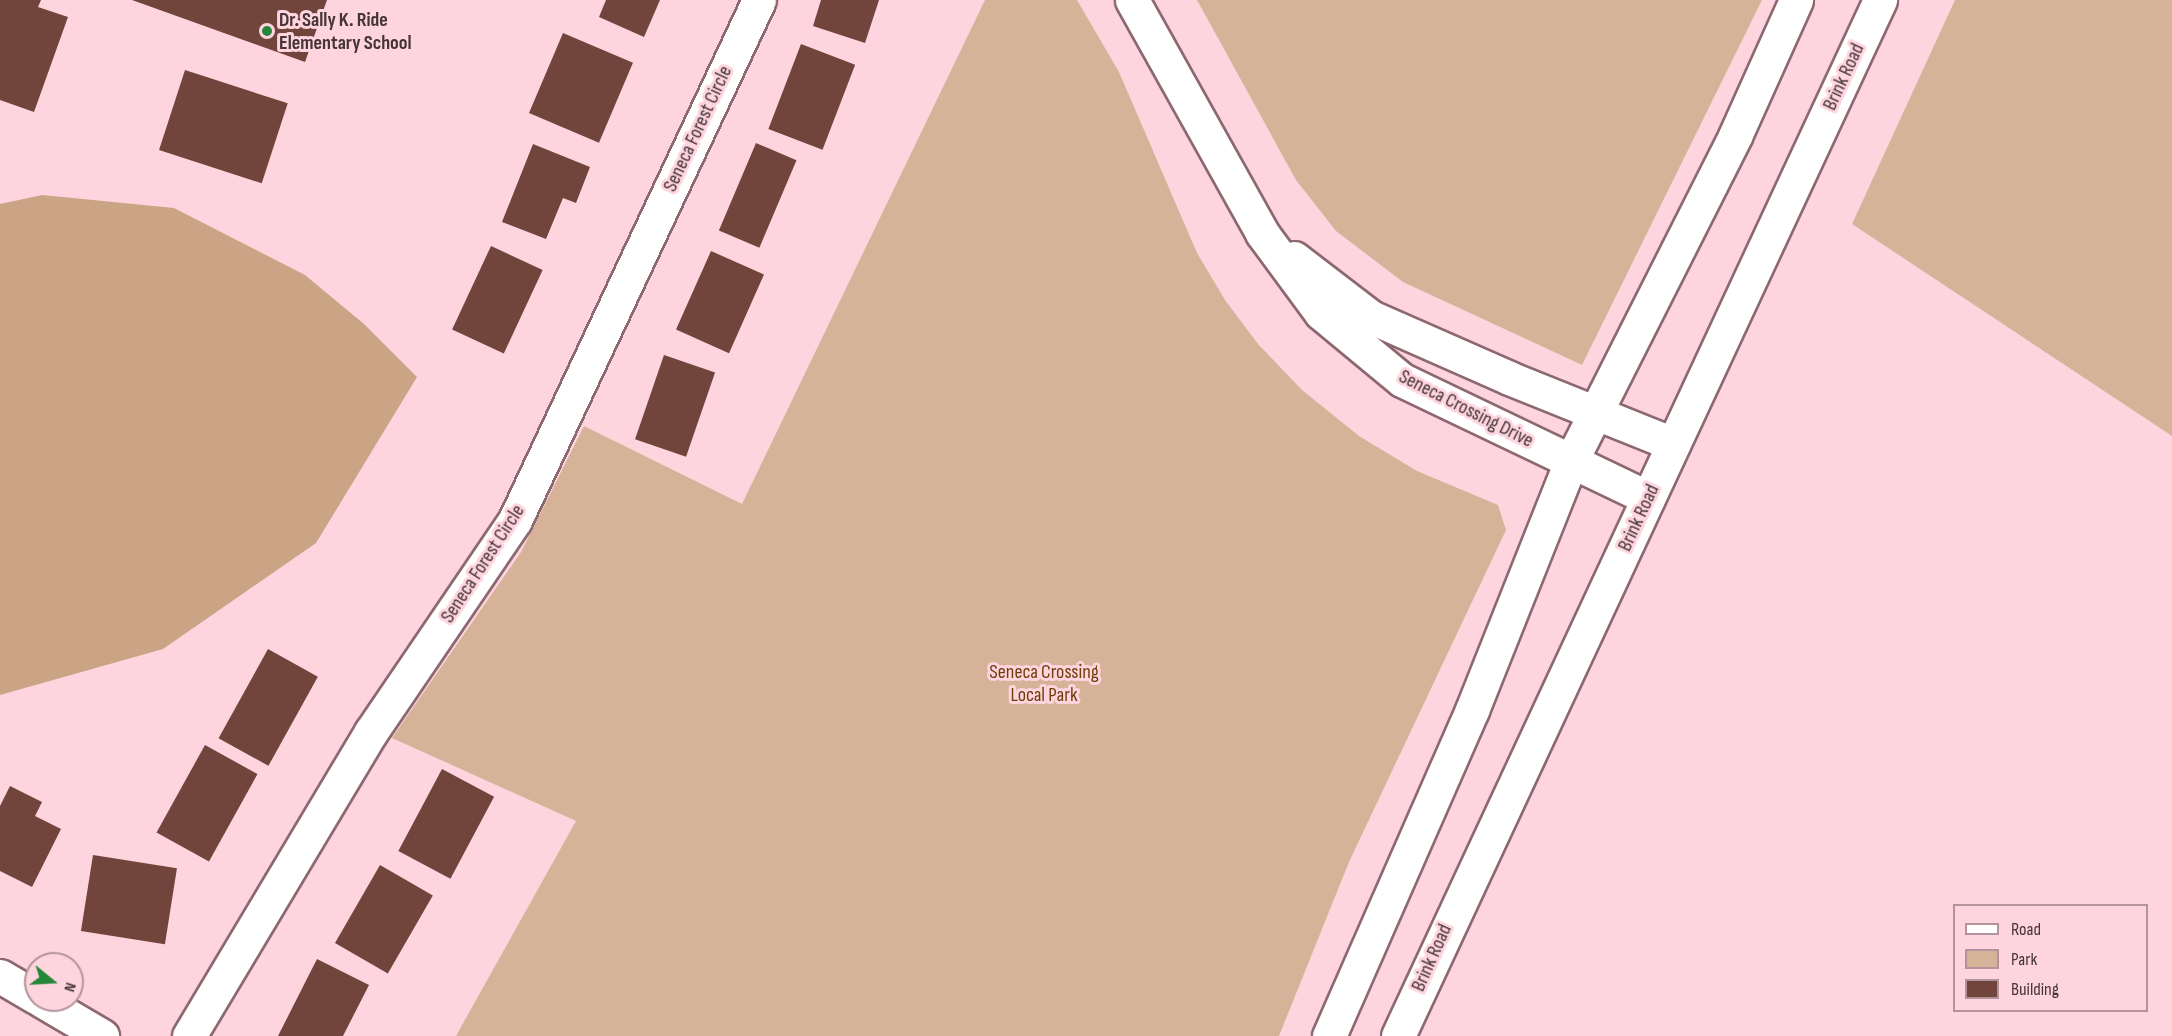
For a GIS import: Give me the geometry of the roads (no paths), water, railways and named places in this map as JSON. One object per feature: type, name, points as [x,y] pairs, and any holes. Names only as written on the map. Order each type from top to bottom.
[{"type":"street","name":"Seneca Forest Circle","points":[[189,1036],[371,732],[515,520],[759,0]]},
{"type":"street","name":"Seneca Crossing Drive","points":[[1132,0],[1262,233],[1321,313],[1402,380],[1648,498]]},
{"type":"street","points":[[1329,1036],[1472,710],[1571,461],[1735,136],[1796,0]]},
{"type":"street","name":"Brink Road","points":[[1398,1036],[1880,0]]},
{"type":"street","name":"Seneca Crossing Drive","points":[[1262,233],[1371,317],[1673,444]]},
{"type":"street","points":[[0,976],[24,990]]},
{"type":"street","points":[[61,1012],[102,1036]]},
{"type":"place","name":"Dr. Sally K. Ride Elementary School","points":[[267,31]]},
{"type":"park label","name":"Seneca Crossing Local Park","points":[[1044,684]]}]
